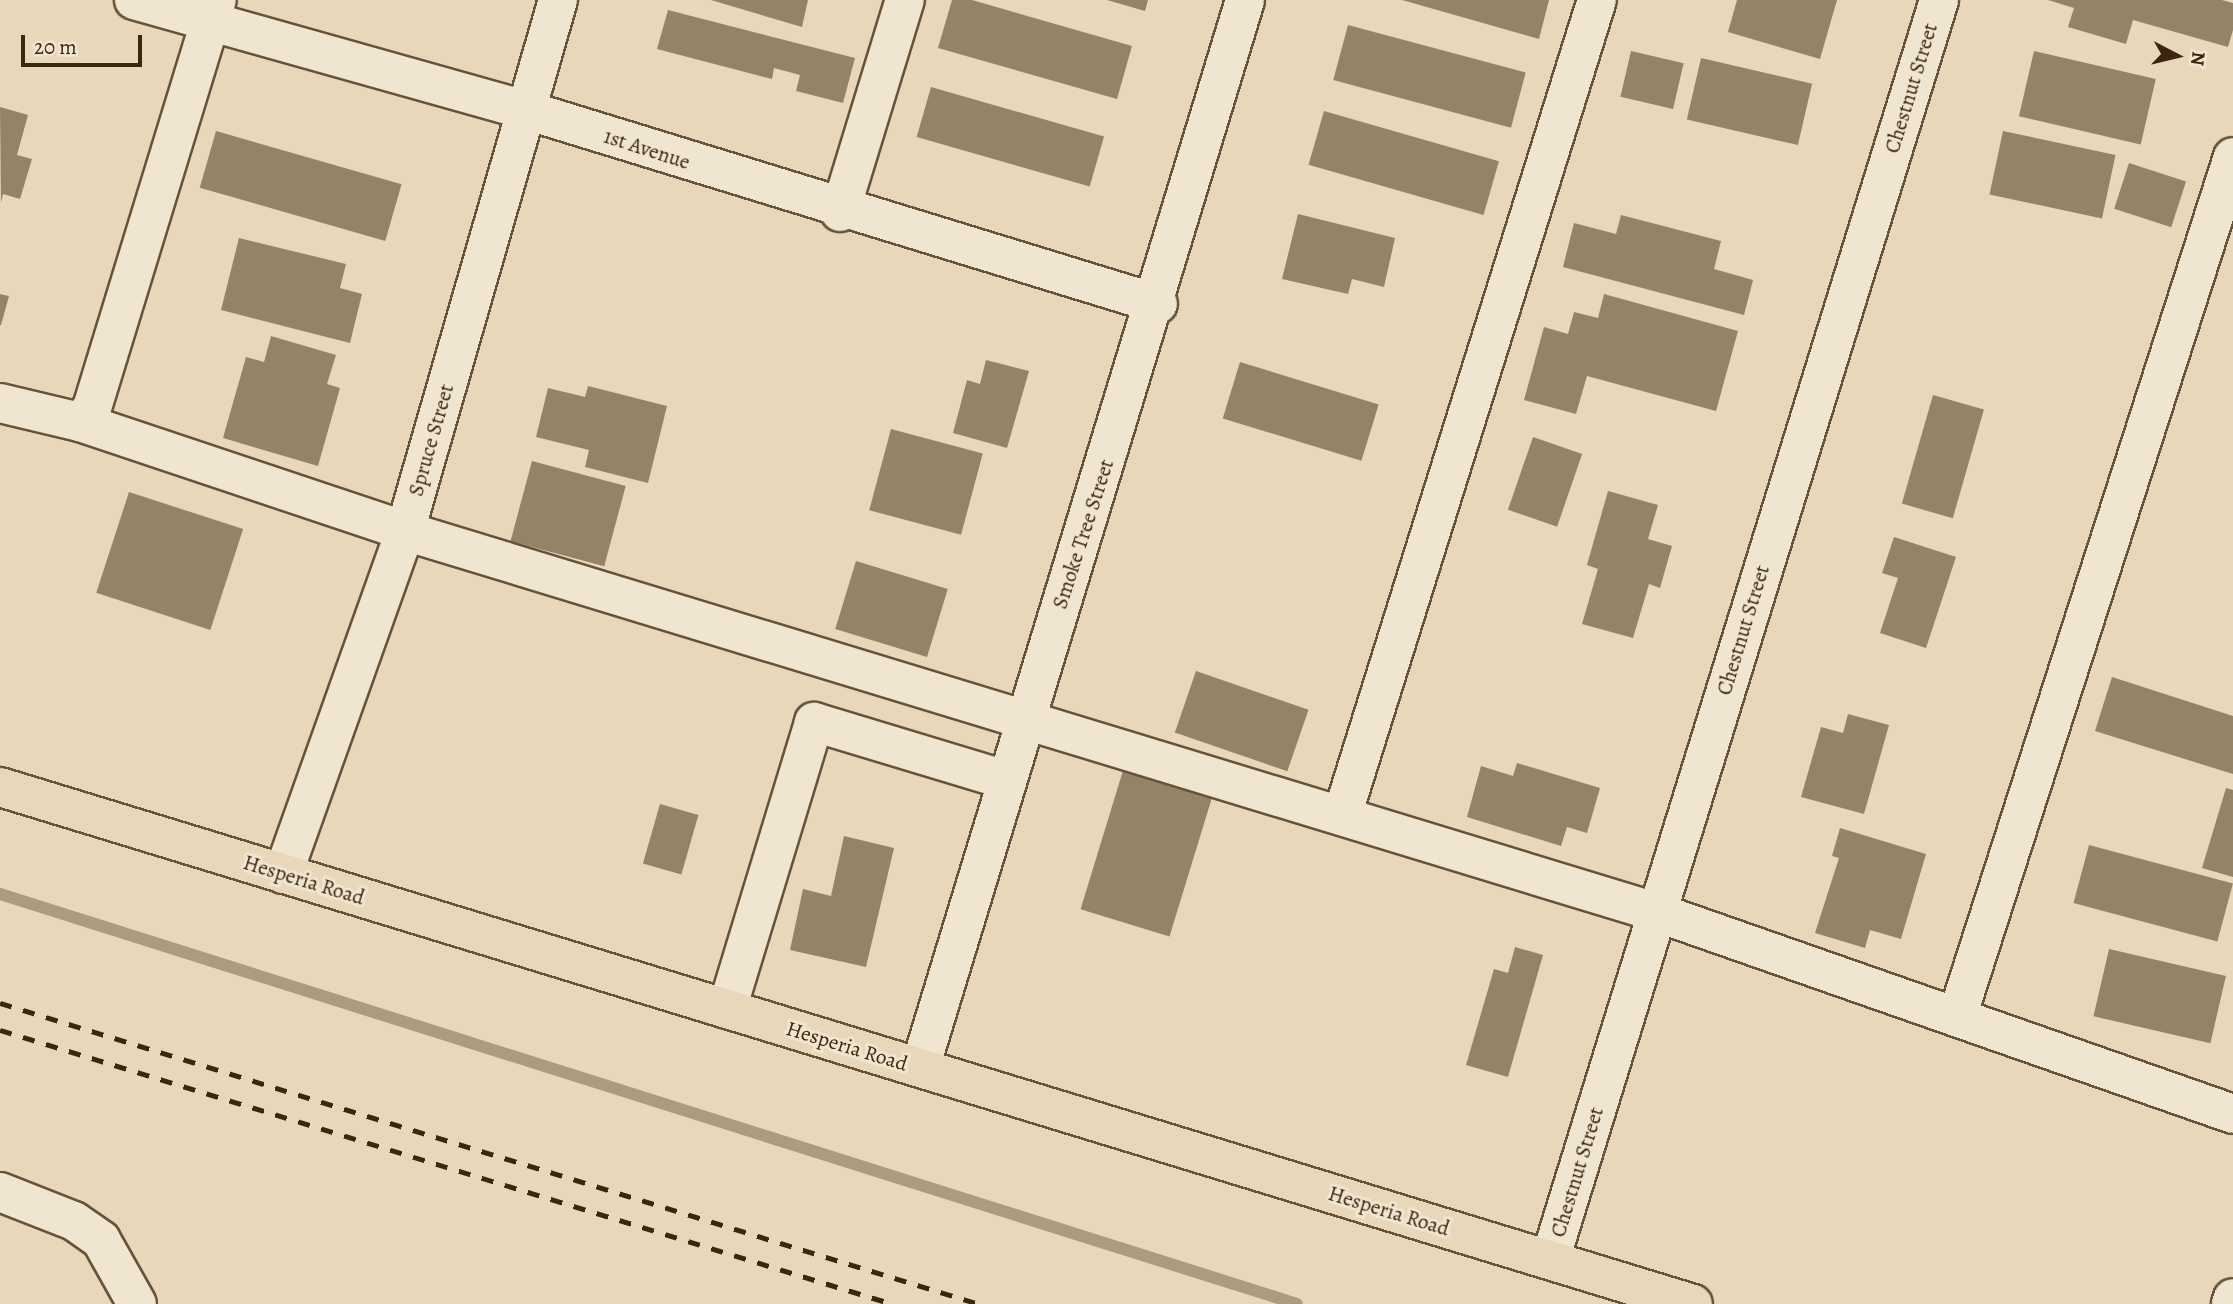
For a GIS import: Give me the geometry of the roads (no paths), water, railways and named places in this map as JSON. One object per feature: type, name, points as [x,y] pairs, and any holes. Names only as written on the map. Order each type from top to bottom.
[{"type":"main road","name":"Hesperia Road","points":[[0,787],[1693,1304]]},
{"type":"street","name":"1st Avenue","points":[[134,0],[214,10],[840,212],[1158,304]]},
{"type":"street","name":"Spruce Street","points":[[283,874],[405,531],[558,0]]},
{"type":"street","points":[[840,212],[905,0]]},
{"type":"street","name":"Smoke Tree Street","points":[[920,1068],[1022,722],[1158,304],[1245,0]]},
{"type":"street","points":[[1342,816],[1597,0]]},
{"type":"street","name":"Chestnut Street","points":[[1550,1260],[1939,0]]},
{"type":"street","points":[[80,422],[92,408],[214,10]]},
{"type":"street","points":[[1957,1017],[2233,157]]},
{"type":"street","points":[[0,403],[80,422],[405,531],[1022,722],[1656,912],[2233,1114]]},
{"type":"street","points":[[727,1009],[814,722],[1006,780]]},
{"type":"street","points":[[0,1192],[74,1221],[101,1240],[137,1304]]},
{"type":"street","points":[[2231,1304],[2233,1298]]},
{"type":"waterway","points":[[0,894],[1297,1304]]},
{"type":"railway","points":[[0,1003],[979,1304]]},
{"type":"railway","points":[[0,1030],[893,1304]]}]
